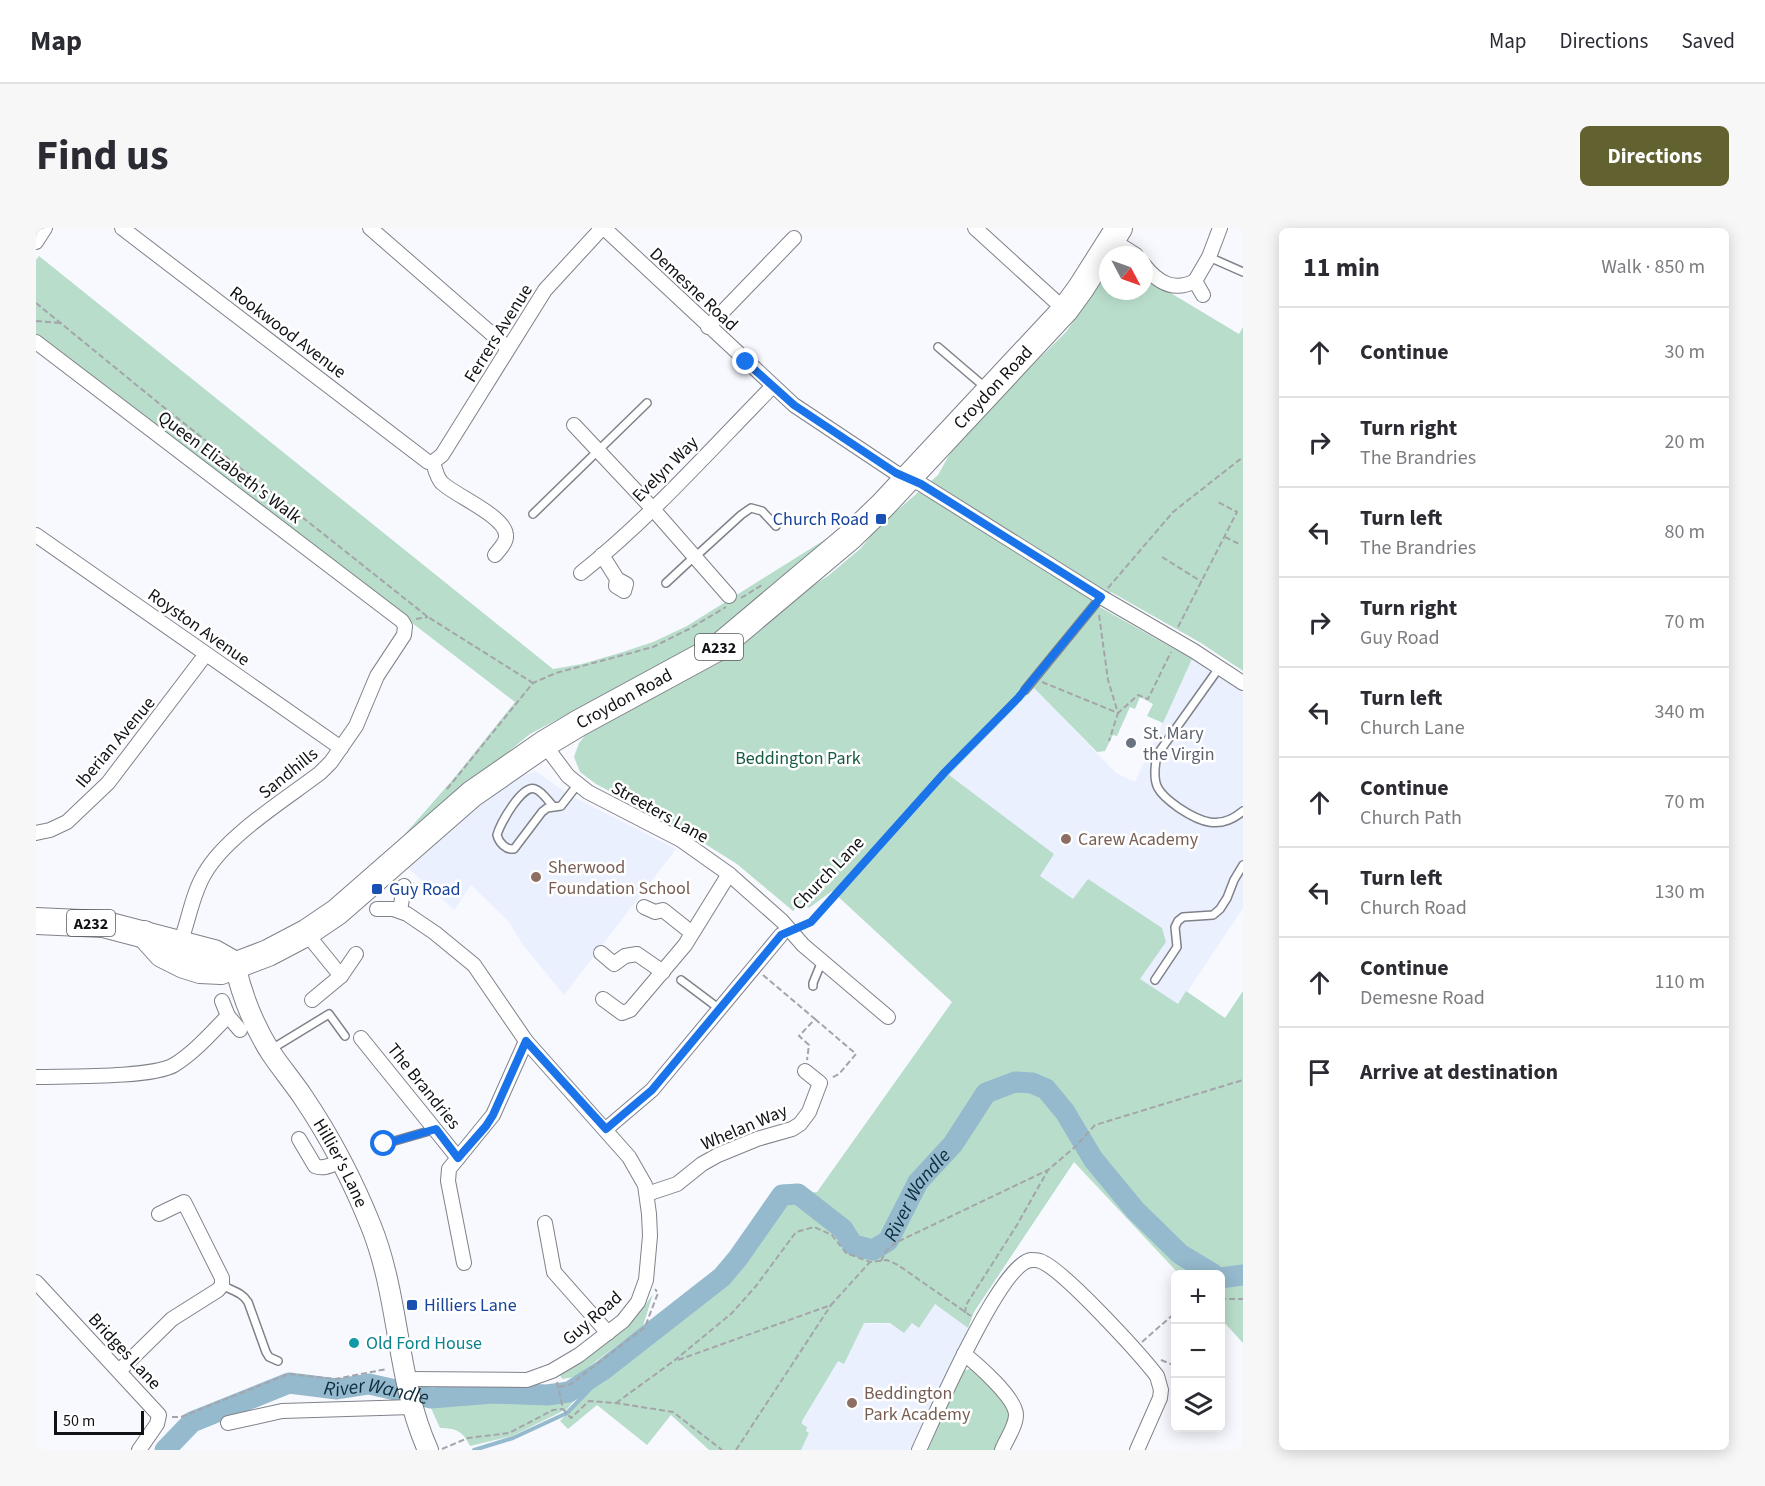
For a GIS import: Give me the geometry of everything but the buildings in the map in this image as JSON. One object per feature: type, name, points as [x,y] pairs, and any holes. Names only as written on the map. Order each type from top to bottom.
[{"type":"highway","name":"Croydon Road","points":[[144,934],[162,954],[200,970],[220,971],[268,953],[306,933],[337,912],[472,794],[544,744],[719,647],[851,536],[909,477],[1065,310],[1116,234]]},
{"type":"highway","name":"A232","points":[[36,921],[103,924],[214,952],[234,965]]},
{"type":"main road","name":"Hillier's Lane","points":[[234,965],[248,1009],[270,1050],[302,1095],[341,1161],[361,1201],[384,1260],[412,1407],[428,1450]]},
{"type":"street","points":[[36,242],[45,228]]},
{"type":"street","name":"Rookwood Avenue","points":[[122,228],[428,462],[433,462]]},
{"type":"street","points":[[370,228],[508,348]]},
{"type":"street","name":"Ferrers Avenue","points":[[433,462],[442,455],[545,290],[603,228]]},
{"type":"street","name":"Demesne Road","points":[[603,228],[794,405],[896,473],[909,477]]},
{"type":"street","points":[[975,228],[1065,310]]},
{"type":"street","points":[[1153,274],[1179,288],[1195,281],[1209,257],[1220,228]]},
{"type":"street","points":[[1116,234],[1127,246]]},
{"type":"street","points":[[708,327],[794,238]]},
{"type":"street","points":[[1195,281],[1203,295]]},
{"type":"street","name":"Queen Elizabeth's Walk","points":[[36,342],[402,621]]},
{"type":"street","name":"Evelyn Way","points":[[581,573],[652,508],[772,387]]},
{"type":"street","points":[[574,425],[652,508],[729,596]]},
{"type":"street","points":[[433,462],[438,477],[444,485],[500,524],[506,533],[506,538],[495,555]]},
{"type":"street","points":[[909,477],[1101,597],[1174,639],[1243,684]]},
{"type":"street","name":"Royston Avenue","points":[[36,535],[341,748]]},
{"type":"street","points":[[603,555],[617,579]]},
{"type":"street","name":"Sandhills","points":[[180,943],[201,880],[212,862],[253,824],[320,773],[341,748],[356,726],[377,676],[404,635],[405,626],[402,621]]},
{"type":"street","name":"Iberian Avenue","points":[[36,832],[50,830],[67,822],[108,783],[206,654]]},
{"type":"street","name":"Streeters Lane","points":[[544,744],[578,784],[595,796],[681,840],[729,874],[786,932],[888,1017]]},
{"type":"street","points":[[603,999],[617,1011],[626,1012],[663,972],[692,933],[729,874]]},
{"type":"street","points":[[400,911],[404,886]]},
{"type":"street","points":[[644,907],[655,912],[663,910],[692,933]]},
{"type":"street","name":"Guy Road","points":[[377,909],[400,911],[435,933],[474,965],[526,1041],[606,1129],[636,1168],[647,1194],[650,1236],[645,1286],[638,1302],[608,1333],[566,1364],[527,1380],[407,1379]]},
{"type":"street","points":[[606,1129],[652,1090],[786,932]]},
{"type":"street","points":[[306,933],[340,976]]},
{"type":"street","points":[[601,953],[614,964],[625,956],[637,954],[663,972]]},
{"type":"street","points":[[312,1000],[340,976],[356,954]]},
{"type":"street","points":[[222,1001],[228,1016],[240,1030]]},
{"type":"street","points":[[36,1077],[147,1072],[171,1066],[195,1049],[228,1016]]},
{"type":"street","name":"The Brandries","points":[[361,1038],[458,1158]]},
{"type":"street","name":"The Brandries","points":[[464,1263],[448,1181],[449,1169],[493,1115],[526,1041]]},
{"type":"street","points":[[805,1071],[820,1083]]},
{"type":"street","name":"Whelan Way","points":[[647,1194],[677,1184],[702,1164],[718,1155],[757,1138],[792,1129],[800,1124],[809,1112],[820,1083]]},
{"type":"street","points":[[299,1139],[318,1168],[341,1161]]},
{"type":"street","points":[[119,1371],[172,1319],[218,1290],[222,1285],[220,1274],[184,1202],[159,1214]]},
{"type":"street","points":[[545,1223],[554,1272],[608,1333]]},
{"type":"street","points":[[919,1450],[980,1322],[1019,1266],[1030,1260],[1041,1261],[1076,1289],[1157,1376],[1161,1390],[1155,1412],[1137,1450]]},
{"type":"street","name":"Bridges Lane","points":[[36,1282],[158,1413],[160,1418],[158,1424],[139,1450]]},
{"type":"street","points":[[964,1354],[981,1368],[1015,1407],[1016,1417],[1002,1450]]},
{"type":"street","points":[[228,1423],[282,1411],[412,1407]]},
{"type":"lane","points":[[1209,257],[1243,272]]},
{"type":"lane","points":[[938,347],[990,391]]},
{"type":"lane","points":[[533,514],[647,403]]},
{"type":"lane","points":[[666,583],[751,508],[762,511],[776,526]]},
{"type":"lane","points":[[1025,690],[1101,597]]},
{"type":"lane","points":[[1219,668],[1157,755],[1155,771],[1158,788],[1171,803],[1196,819],[1209,823],[1241,815]]},
{"type":"lane","points":[[553,806],[536,789],[526,790],[501,825],[497,835],[501,843],[507,848],[514,849],[542,812],[553,806],[561,806],[578,784]]},
{"type":"lane","points":[[1155,980],[1176,947],[1175,927],[1178,921],[1183,917],[1213,915],[1221,909],[1243,865]]},
{"type":"lane","points":[[813,986],[822,961]]},
{"type":"lane","points":[[681,980],[721,1010]]},
{"type":"lane","points":[[270,1050],[329,1014],[345,1036]]},
{"type":"lane","points":[[384,1144],[436,1129]]},
{"type":"lane","points":[[222,1285],[244,1295],[266,1352],[269,1357],[278,1361]]},
{"type":"path","points":[[36,303],[428,617],[533,683]]},
{"type":"path","points":[[36,321],[61,323]]},
{"type":"path","points":[[1118,713],[1107,669],[1098,606],[1101,597],[1173,512],[1243,458]]},
{"type":"path","points":[[1108,741],[1118,713],[1138,694],[1148,699],[1173,648],[1176,629],[1237,512],[1216,501]]},
{"type":"path","points":[[1225,537],[1241,545]]},
{"type":"path","points":[[1162,557],[1202,582]]},
{"type":"path","points":[[442,796],[533,683],[556,673],[653,647],[689,629],[762,585]]},
{"type":"path","points":[[1034,678],[1118,713]]},
{"type":"path","name":"Church Lane","points":[[786,932],[811,922],[945,772],[1025,690]]},
{"type":"path","points":[[754,968],[856,1054],[839,1074],[820,1083]]},
{"type":"path","points":[[805,1071],[809,1045],[799,1036],[815,1019]]},
{"type":"path","points":[[881,1261],[886,1251],[897,1242],[1048,1170],[1076,1146],[1095,1125],[1243,1080]]},
{"type":"path","points":[[965,1313],[966,1305],[1017,1225],[1048,1170]]},
{"type":"path","points":[[616,1403],[675,1360],[732,1313],[756,1286],[796,1232],[814,1227],[832,1235],[846,1253],[870,1262],[887,1260],[898,1265],[980,1322]]},
{"type":"path","points":[[736,1450],[831,1305],[870,1262]]},
{"type":"path","points":[[1225,1299],[1243,1299]]},
{"type":"path","points":[[675,1360],[831,1305]]},
{"type":"path","points":[[1134,1350],[1171,1317]]},
{"type":"path","points":[[160,1418],[181,1417],[289,1374],[335,1379],[388,1368]]},
{"type":"path","points":[[559,1387],[563,1409],[571,1418],[589,1401],[673,1412],[722,1450]]},
{"type":"path","points":[[441,1450],[468,1438],[509,1433],[554,1410],[563,1409]]},
{"type":"shaded area","name":"Carew Academy","points":[[1192,659],[1243,692],[1243,908],[1104,1117],[952,1001],[838,896],[948,775],[1034,688],[1116,773],[1135,782]]},
{"type":"shaded area","name":"Sherwood Foundation School","points":[[536,771],[568,794],[676,849],[564,995],[523,945],[509,922],[471,885],[454,910],[408,868],[506,781]]},
{"type":"shaded area","name":"Beddington Park Academy","points":[[935,1303],[968,1328],[910,1450],[739,1450],[854,1321],[869,1324],[912,1323],[919,1328]]},
{"type":"green space","points":[[39,256],[553,669],[582,664],[623,652],[653,642],[687,626],[842,529],[714,636],[530,734],[398,842],[455,777],[515,702],[36,334],[36,260]]},
{"type":"green space","name":"Beddington Park","points":[[1153,282],[1239,334],[1243,327],[1243,671],[1201,643],[1111,592],[1098,606],[1192,659],[1163,723],[1147,716],[1153,704],[1140,697],[1135,709],[1130,707],[1117,736],[1113,735],[1105,751],[1097,752],[1034,688],[949,775],[1054,854],[1040,876],[1073,899],[1088,879],[1162,928],[1166,942],[1140,979],[1178,1004],[1186,991],[1225,1018],[1243,991],[1243,1343],[1225,1323],[1225,1270],[1175,1270],[1074,1162],[974,1312],[968,1328],[935,1304],[919,1328],[912,1323],[904,1333],[890,1323],[864,1323],[844,1364],[838,1361],[802,1421],[809,1433],[801,1450],[709,1450],[671,1415],[647,1445],[597,1405],[568,1429],[560,1421],[590,1389],[603,1370],[722,1277],[782,1195],[817,1192],[952,1002],[832,891],[809,908],[802,902],[793,911],[737,864],[686,832],[596,784],[580,772],[574,757],[579,743],[588,732],[726,659],[812,586],[828,576],[861,548],[877,528],[938,475],[953,448],[987,410],[1066,332],[1099,285],[1099,300],[1153,300]]},
{"type":"green space","points":[[653,1294],[643,1326],[575,1377],[562,1379],[559,1373],[586,1358],[611,1340],[634,1318]]},
{"type":"green space","points":[[975,1370],[1008,1404],[1011,1416],[997,1450],[925,1450],[963,1371]]},
{"type":"green space","points":[[584,1389],[567,1409],[512,1436],[470,1446],[458,1431],[440,1428],[429,1404],[507,1398],[563,1401]]},
{"type":"waterway","name":"River Wandle","points":[[165,1450],[192,1422],[289,1383],[337,1389],[369,1384],[431,1398],[493,1393],[547,1395],[569,1392],[603,1370],[722,1277],[782,1195],[798,1194],[843,1229],[853,1245],[873,1250],[888,1241],[918,1182],[953,1144],[986,1093],[1015,1082],[1032,1083],[1046,1089],[1065,1112],[1093,1159],[1135,1210],[1180,1254],[1206,1270]]},
{"type":"waterway","name":"River Wandle","points":[[1225,1277],[1243,1275]]},
{"type":"waterway","name":"River Wandle","points":[[474,1450],[513,1438],[567,1413],[590,1389],[603,1370]]},
{"type":"place","name":"Church Road","points":[[881,519]]},
{"type":"place","name":"St. Mary the Virgin","points":[[1131,743]]},
{"type":"place","name":"Carew Academy","points":[[1066,839]]},
{"type":"place","name":"Sherwood Foundation School","points":[[536,877]]},
{"type":"place","name":"Guy Road","points":[[377,889]]},
{"type":"place","name":"Hilliers Lane","points":[[412,1305]]},
{"type":"place","name":"Old Ford House","points":[[354,1343]]},
{"type":"place","name":"Beddington Park Academy","points":[[852,1403]]},
{"type":"route","points":[[384,1144],[436,1129],[458,1158],[493,1115],[526,1041],[606,1129],[639,1102],[668,1073],[781,935],[811,922],[945,772],[1018,698],[1101,597],[921,484],[896,473],[794,405],[746,362]]}]
